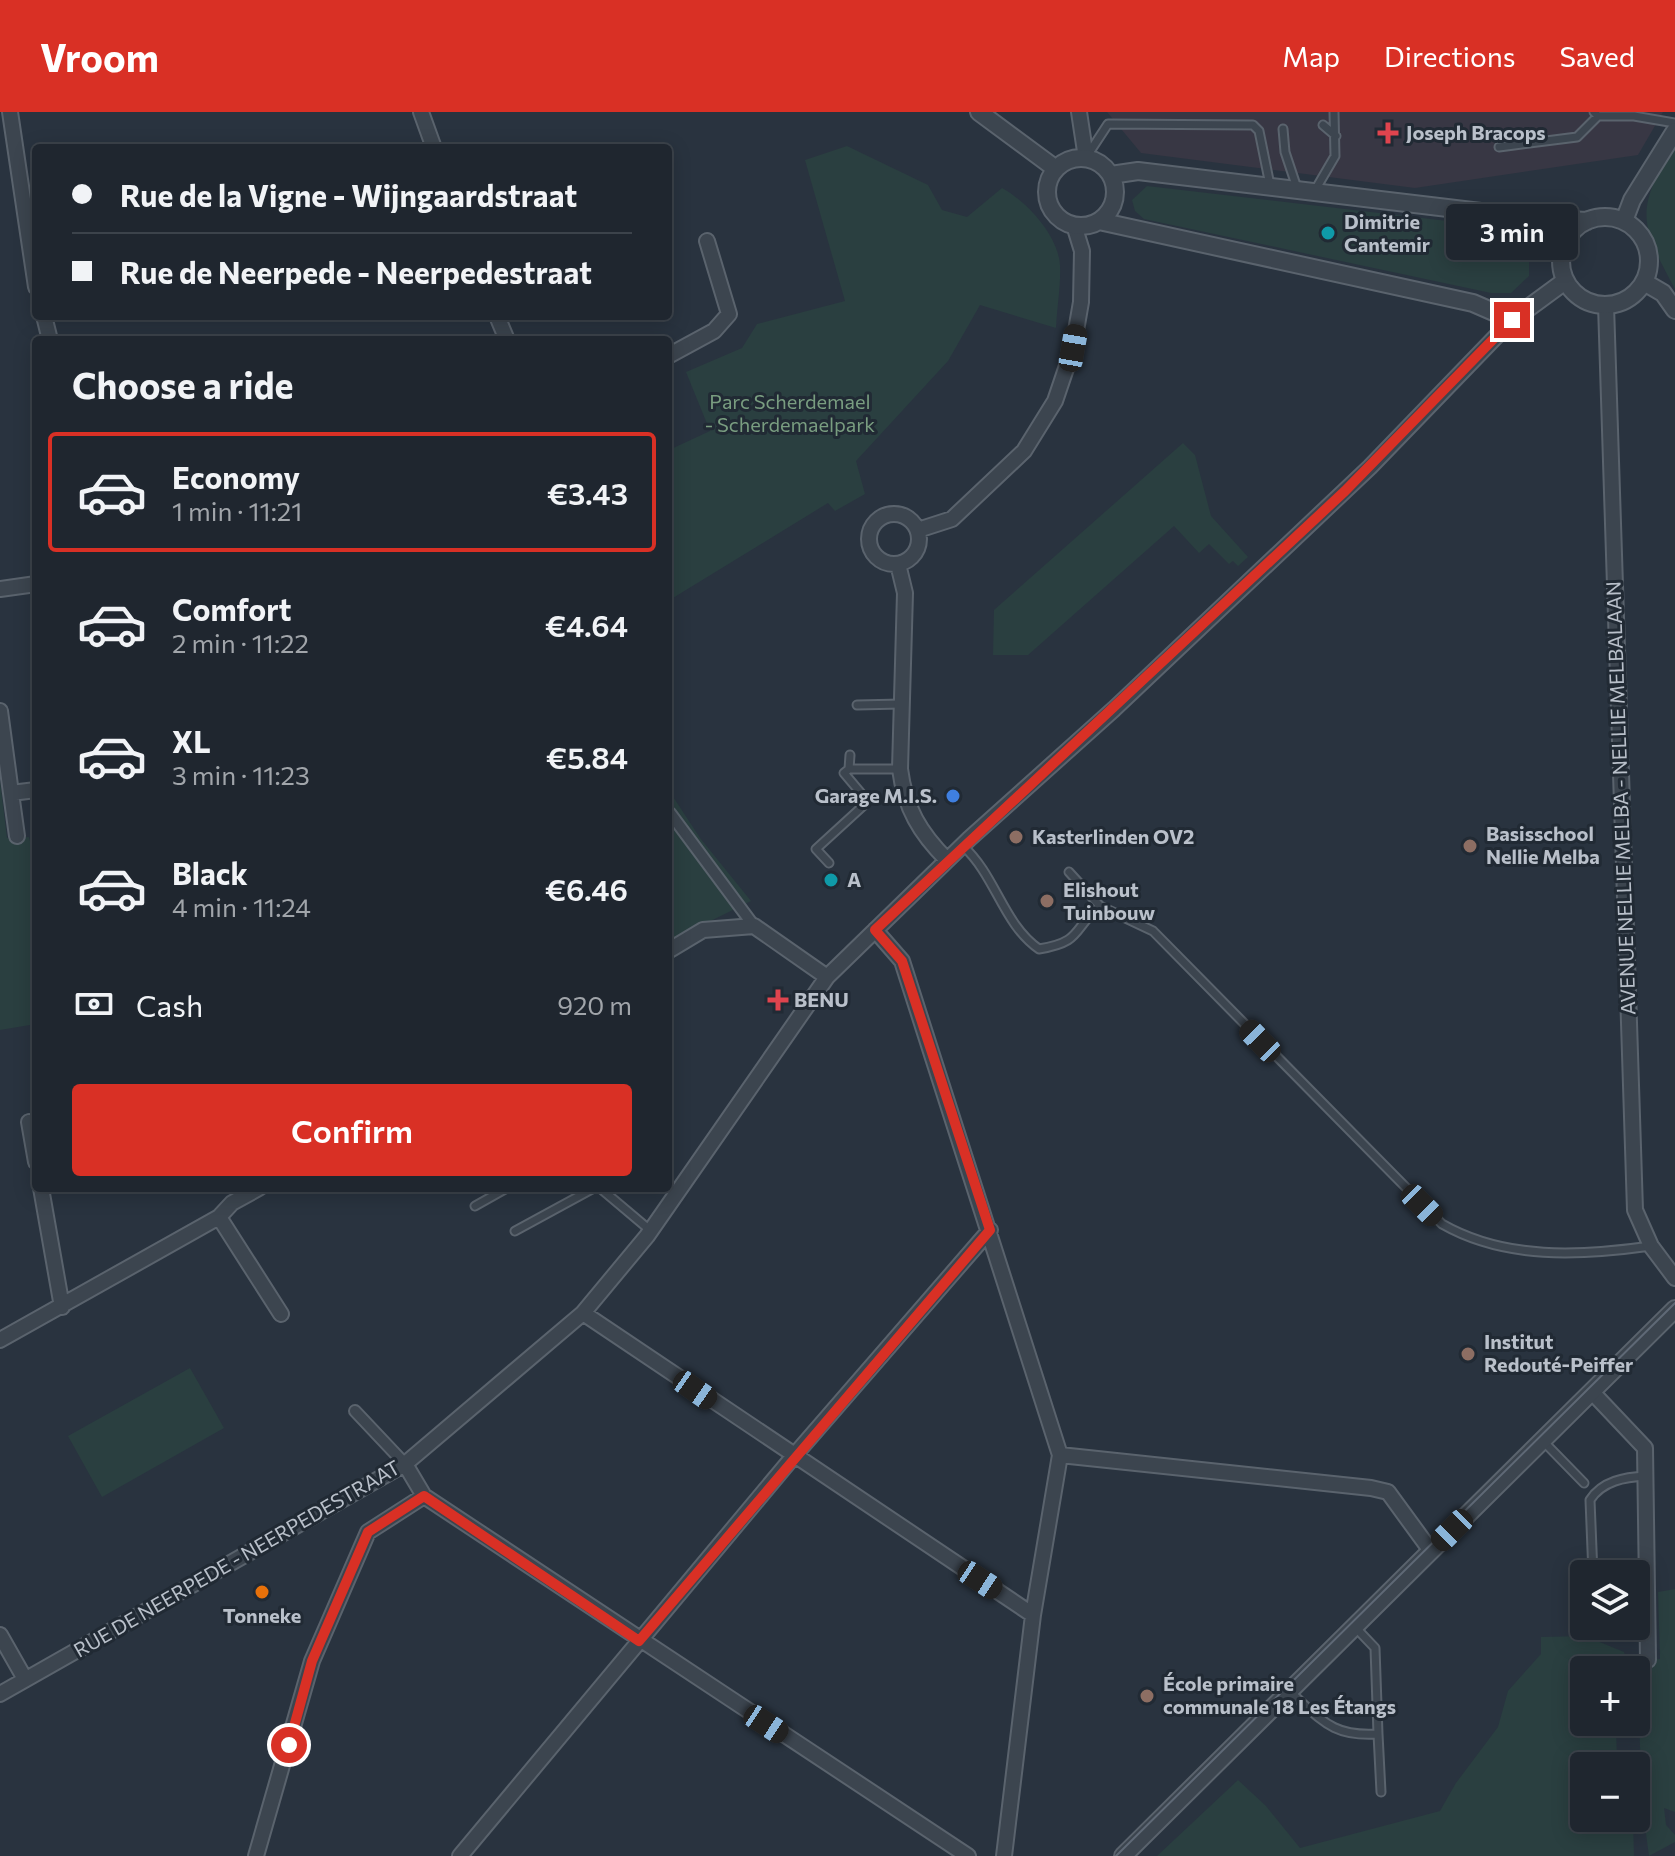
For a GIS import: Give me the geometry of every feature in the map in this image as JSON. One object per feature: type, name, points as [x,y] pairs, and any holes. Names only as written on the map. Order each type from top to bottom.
[{"type":"street","points":[[10,112],[32,260]]},
{"type":"street","points":[[421,112],[433,144]]},
{"type":"street","points":[[979,112],[1056,169]]},
{"type":"street","points":[[1079,112],[1086,158]]},
{"type":"street","points":[[1624,221],[1673,138]]},
{"type":"street","points":[[1099,221],[1109,211],[1115,198],[1111,175],[1105,167],[1086,158],[1075,158],[1056,169],[1047,189],[1048,200],[1058,217],[1074,225],[1099,221],[1473,303],[1512,320]]},
{"type":"street","points":[[1111,175],[1138,171],[1531,218],[1587,221],[1612,218],[1624,221],[1644,241],[1648,269],[1644,282],[1621,302],[1606,305],[1582,299],[1565,281],[1560,264],[1563,246],[1572,231],[1587,221]]},
{"type":"street","points":[[918,530],[952,519],[1024,451],[1055,401],[1073,348],[1081,302],[1082,251],[1074,225]]},
{"type":"street","points":[[672,354],[714,331],[729,314],[707,241]]},
{"type":"street","name":"RUE DE NEERPEDE - NEERPEDESTRAAT","points":[[0,1694],[405,1464],[583,1313],[651,1231],[827,977],[947,860],[1345,491],[1512,320],[1565,281]]},
{"type":"street","points":[[1644,282],[1663,293],[1675,310]]},
{"type":"street","name":"AVENUE NELLIE MELBA - NELLIE MELBALAAN","points":[[1606,305],[1635,1210],[1651,1246],[1675,1278]]},
{"type":"street","points":[[898,514],[910,519],[918,530],[916,551],[898,564],[883,561],[873,552],[869,537],[874,524],[884,515],[898,514]]},
{"type":"street","points":[[898,564],[905,593],[900,769],[903,792],[913,821],[947,860]]},
{"type":"street","points":[[0,589],[32,585]]},
{"type":"street","points":[[0,711],[17,836]]},
{"type":"street","points":[[11,793],[32,790]]},
{"type":"street","points":[[672,816],[754,926],[827,977]]},
{"type":"street","points":[[672,949],[703,930],[754,926]]},
{"type":"street","points":[[875,930],[902,961],[1060,1455],[1033,1615],[1004,1856]]},
{"type":"street","points":[[29,1122],[32,1139]]},
{"type":"street","points":[[42,1192],[62,1307]]},
{"type":"street","points":[[230,1192],[232,1203]]},
{"type":"street","points":[[0,1340],[219,1217],[232,1203],[252,1192]]},
{"type":"street","points":[[219,1217],[281,1314]]},
{"type":"street","points":[[460,1856],[793,1457],[990,1230]]},
{"type":"street","points":[[1123,1856],[1675,1309]]},
{"type":"street","points":[[583,1313],[793,1457],[1033,1615]]},
{"type":"street","points":[[1592,1392],[1645,1448],[1647,1560]]},
{"type":"street","points":[[355,1411],[405,1464],[424,1496],[968,1856]]},
{"type":"street","points":[[1060,1455],[1388,1492],[1431,1551]]},
{"type":"street","points":[[256,1856],[312,1661],[368,1532],[424,1496]]},
{"type":"street","points":[[0,1635],[25,1679]]},
{"type":"lane","points":[[1283,129],[1285,152],[1306,191],[1335,156],[1334,112]]},
{"type":"lane","points":[[1499,147],[1577,137],[1596,114],[1668,119],[1675,123]]},
{"type":"lane","points":[[1086,158],[1108,124],[1253,125],[1259,131],[1271,187]]},
{"type":"lane","points":[[1323,125],[1336,136]]},
{"type":"lane","points":[[857,705],[901,704]]},
{"type":"lane","points":[[849,769],[850,755]]},
{"type":"lane","points":[[829,863],[816,849],[863,806],[865,798],[844,773],[849,769],[900,769]]},
{"type":"lane","points":[[962,846],[984,868],[1020,936],[1039,949],[1060,946],[1078,936],[1085,918],[1100,906]]},
{"type":"lane","points":[[1069,872],[1100,906],[1153,931],[1442,1224],[1485,1245],[1528,1252],[1615,1251],[1651,1246]]},
{"type":"lane","points":[[475,1206],[500,1192]]},
{"type":"lane","points":[[515,1231],[589,1192]]},
{"type":"lane","points":[[602,1192],[651,1231]]},
{"type":"lane","points":[[1543,1440],[1584,1483]]},
{"type":"lane","points":[[1592,1560],[1590,1500],[1596,1490],[1625,1477],[1646,1476]]},
{"type":"lane","points":[[1354,1627],[1375,1648],[1381,1792]]},
{"type":"lane","points":[[1289,1691],[1326,1724],[1350,1736],[1378,1734]]},
{"type":"shaded area","name":"Joseph Bracops","points":[[1107,112],[1663,112],[1638,155],[1415,188],[1141,153]]},
{"type":"green space","points":[[1675,142],[1675,289],[1654,247],[1646,216],[1653,184]]},
{"type":"green space","name":"Parc Scherdemael - Scherdemaelpark","points":[[847,146],[928,185],[942,210],[967,217],[1002,188],[1021,201],[1039,220],[1058,254],[1060,273],[1056,328],[980,305],[948,361],[856,461],[865,494],[835,511],[828,503],[672,599],[672,449],[710,431],[686,372],[742,348],[757,324],[845,301],[805,160]]},
{"type":"green space","points":[[1147,186],[1499,227],[1516,233],[1529,248],[1529,276],[1511,293],[1491,293],[1144,219],[1135,211],[1132,200]]},
{"type":"green space","points":[[1183,443],[1195,455],[1211,516],[1248,557],[1238,566],[1233,561],[1229,564],[1209,544],[1199,553],[1174,526],[1028,655],[993,655],[994,610]]},
{"type":"green space","points":[[0,781],[7,838],[29,837],[32,849],[32,1025],[0,1030]]},
{"type":"green space","points":[[672,795],[700,838],[751,901],[672,940]]},
{"type":"green space","points":[[190,1368],[224,1428],[102,1497],[68,1436]]},
{"type":"green space","points":[[1675,1589],[1675,1812],[1664,1808],[1666,1825],[1675,1835],[1675,1842],[1649,1856],[1646,1832],[1650,1832],[1650,1752],[1640,1752],[1640,1736],[1650,1736],[1650,1660],[1660,1659],[1658,1592]]},
{"type":"green space","points":[[1541,1637],[1595,1640],[1624,1652],[1625,1656],[1570,1656],[1570,1736],[1616,1736],[1617,1752],[1570,1752],[1570,1832],[1633,1832],[1634,1856],[1157,1856],[1238,1780],[1266,1806],[1300,1848],[1440,1811],[1456,1783],[1498,1727],[1508,1691],[1541,1654]]},
{"type":"tram line","points":[[1116,1856],[1675,1303]]},
{"type":"place","name":"Joseph Bracops","points":[[1388,133]]},
{"type":"place","name":"Dimitrie Cantemir","points":[[1328,233]]},
{"type":"place","name":"Garage M.I.S.","points":[[953,796]]},
{"type":"place","name":"Kasterlinden OV2","points":[[1016,837]]},
{"type":"place","name":"Basisschool Nellie Melba","points":[[1470,846]]},
{"type":"place","name":"A","points":[[831,880]]},
{"type":"place","name":"Elishout Tuinbouw","points":[[1047,901]]},
{"type":"place","name":"BENU","points":[[778,1000]]},
{"type":"place","name":"Institut Redouté-Peiffer","points":[[1468,1354]]},
{"type":"place","name":"Tonneke","points":[[262,1592]]},
{"type":"place","name":"École primaire communale 18 Les Étangs","points":[[1147,1696]]},
{"type":"route","points":[[289,1745],[312,1661],[368,1532],[407,1510],[424,1496],[639,1641],[990,1230],[902,961],[875,930],[1345,491],[1512,320]]}]
